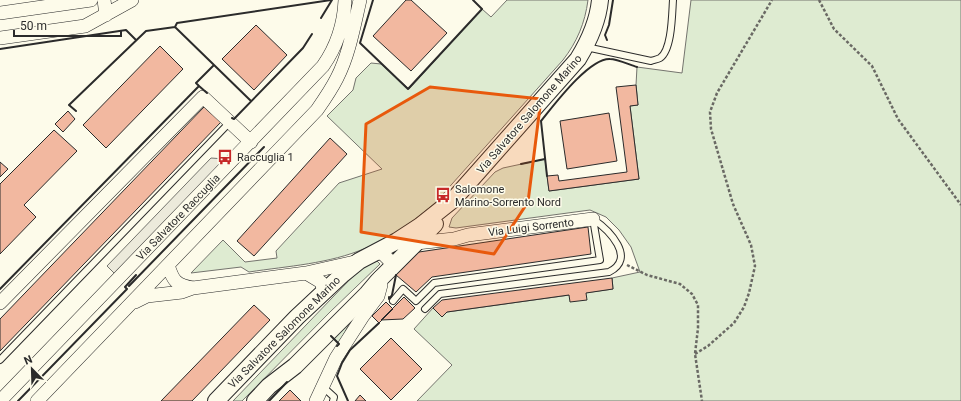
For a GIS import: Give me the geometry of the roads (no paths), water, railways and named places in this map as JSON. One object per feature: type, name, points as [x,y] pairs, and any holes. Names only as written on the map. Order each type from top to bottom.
[{"type":"street","points":[[0,13],[91,0]]},
{"type":"street","points":[[104,0],[106,15]]},
{"type":"street","points":[[0,38],[85,26],[132,0]]},
{"type":"street","name":"Via Salvatore Raccuglia","points":[[0,401],[312,79],[330,57],[334,49],[343,21],[345,0]]},
{"type":"street","points":[[37,401],[316,110],[338,78],[344,62],[360,0]]},
{"type":"street","name":"Via Salvatore Salomone Marino","points":[[255,401],[269,386],[295,366],[367,294],[378,281],[387,259],[397,241],[426,224],[454,199],[569,71],[586,47],[596,20],[600,0]]},
{"type":"street","points":[[0,303],[203,97],[251,142]]},
{"type":"street","name":"Via Luigi Sorrento","points":[[468,235],[593,219]]},
{"type":"street","points":[[426,224],[445,233],[468,235]]},
{"type":"street","name":"Via Salvatore Salomone Marino","points":[[216,401],[297,317],[343,274],[359,261],[387,259],[416,243],[426,224]]},
{"type":"street","points":[[416,243],[454,239],[468,235]]},
{"type":"street","points":[[132,303],[147,296],[182,292],[193,288],[306,273],[359,261]]},
{"type":"street","points":[[168,265],[171,274],[177,283],[182,286],[193,288]]},
{"type":"street","points":[[306,273],[321,282],[324,291]]},
{"type":"street","points":[[316,401],[336,358],[363,316],[378,296],[381,285],[378,281]]},
{"type":"lane","points":[[586,47],[651,61],[660,58],[668,45],[673,0]]},
{"type":"lane","points":[[0,360],[230,122]]},
{"type":"lane","points":[[425,309],[440,294],[608,272],[617,267],[620,262],[621,255],[614,238],[603,226],[593,219]]},
{"type":"lane","points":[[393,301],[404,290],[416,301],[434,283],[600,260],[593,219]]},
{"type":"lane","points":[[323,387],[334,397],[333,401]]},
{"type":"place","name":"Raccuglia 1","points":[[225,157]]},
{"type":"place","name":"Salomone Marino-Sorrento Nord","points":[[443,195]]}]
